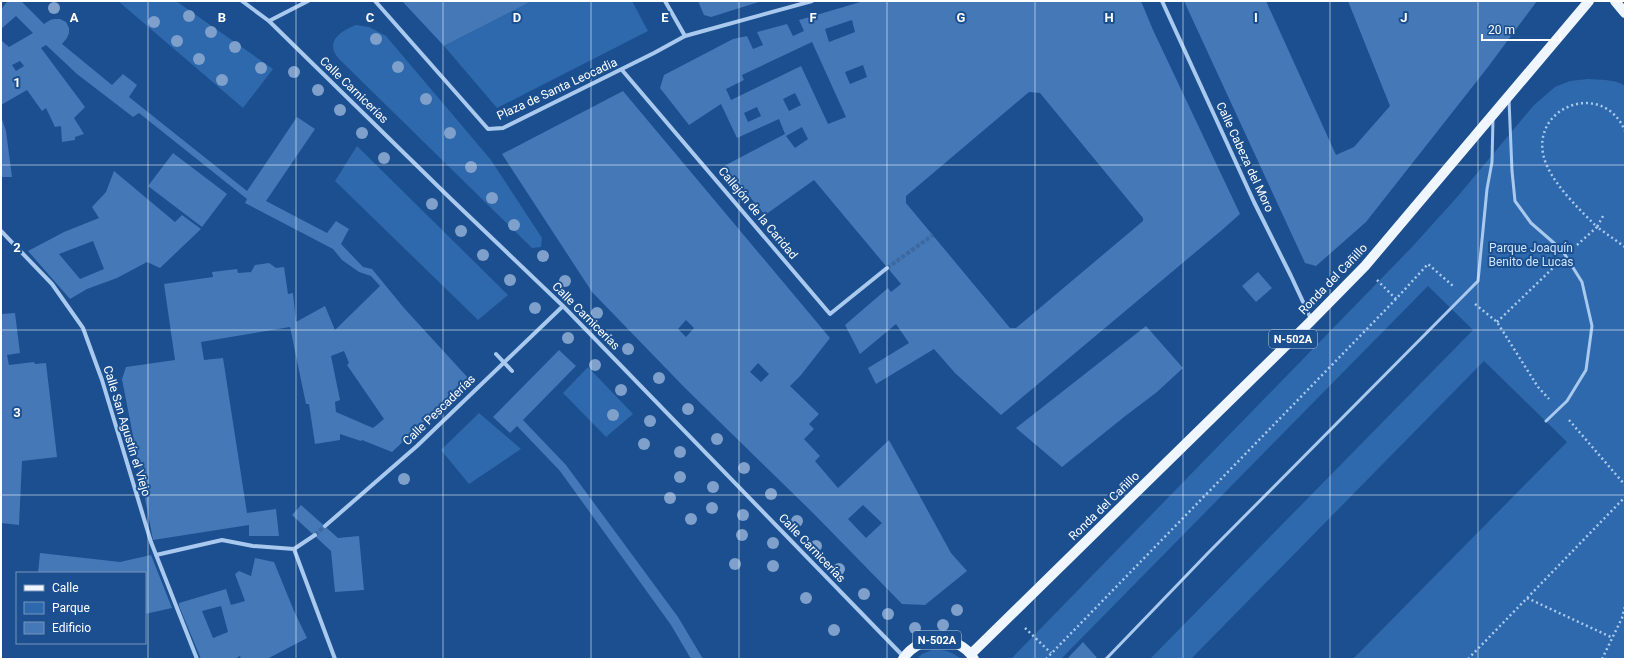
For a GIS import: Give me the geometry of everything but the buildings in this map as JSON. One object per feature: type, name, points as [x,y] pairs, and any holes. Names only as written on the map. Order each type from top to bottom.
[{"type":"main road","name":"Ronda del Cañillo","points":[[904,658],[916,646],[928,641],[943,640],[958,644],[972,656],[1012,614],[1311,321],[1365,266],[1589,1]]},
{"type":"main road","points":[[1616,1],[1625,13]]},
{"type":"street","name":"Calle Carnicerías","points":[[242,1],[269,21],[563,306],[904,658]]},
{"type":"street","points":[[269,21],[308,1]]},
{"type":"street","name":"Plaza de Santa Leocadia","points":[[375,1],[488,129],[503,128],[622,70],[685,36],[812,1]]},
{"type":"street","points":[[665,1],[685,36]]},
{"type":"street","name":"Calle Cabeza del Moro","points":[[1162,1],[1254,202],[1291,276],[1311,321]]},
{"type":"street","name":"Callejón de la Caridad","points":[[622,70],[830,314],[887,268]]},
{"type":"street","name":"Calle San Agustín el Viejo","points":[[1,231],[52,284],[82,328],[102,380],[156,555],[197,659]]},
{"type":"street","name":"Calle Pescaderías","points":[[325,526],[417,446],[563,306]]},
{"type":"street","points":[[496,354],[512,371]]},
{"type":"street","points":[[156,555],[222,540],[253,546],[294,549],[315,535]]},
{"type":"street","points":[[294,549],[335,659]]},
{"type":"lane","points":[[1509,96],[1512,171],[1515,201],[1531,223],[1562,250],[1566,256],[1582,282],[1592,326],[1586,370],[1567,401],[1546,421]]},
{"type":"lane","points":[[1106,659],[1213,548],[1478,281],[1487,189],[1492,162],[1493,114]]},
{"type":"path","points":[[1625,131],[1616,114],[1598,104],[1585,103],[1572,105],[1559,111],[1549,121],[1544,134],[1542,146],[1547,166],[1576,205],[1597,227],[1625,247]]},
{"type":"path","points":[[1497,322],[1597,227],[1603,216]]},
{"type":"path","points":[[1046,659],[1396,299],[1428,264],[1464,296],[1497,322],[1538,386],[1559,408],[1625,485]]},
{"type":"path","points":[[1365,266],[1396,299]]},
{"type":"path","points":[[1468,659],[1625,497]]},
{"type":"path","points":[[1527,598],[1613,638]]},
{"type":"path","points":[[1602,659],[1622,618],[1625,606]]},
{"type":"path","points":[[1012,614],[1051,653]]},
{"type":"green space","points":[[118,1],[176,1],[273,69],[243,108]]},
{"type":"green space","points":[[532,1],[632,1],[648,31],[497,108],[444,46]]},
{"type":"green space","points":[[356,25],[369,27],[386,36],[491,160],[542,238],[541,247],[532,248],[339,59],[333,47],[336,38],[344,30]]},
{"type":"green space","name":"Parque Joaquín Benito de Lucas","points":[[1588,79],[1612,81],[1625,86],[1625,659],[1353,659],[1567,442],[1484,361],[1191,659],[1150,659],[1473,330],[1428,286],[1061,659],[1011,659],[1412,247],[1458,196],[1534,105],[1555,87],[1570,81]]},
{"type":"green space","points":[[357,146],[508,295],[478,320],[335,181]]},
{"type":"green space","points":[[588,367],[633,414],[606,437],[563,393]]},
{"type":"green space","points":[[479,413],[521,449],[469,484],[441,450]]},
{"type":"green space","points":[[932,650],[948,652],[961,659],[917,659],[922,654]]},
{"type":"tunnel","points":[[887,268],[933,235]]},
{"type":"tunnel","points":[[315,535],[325,526]]}]
